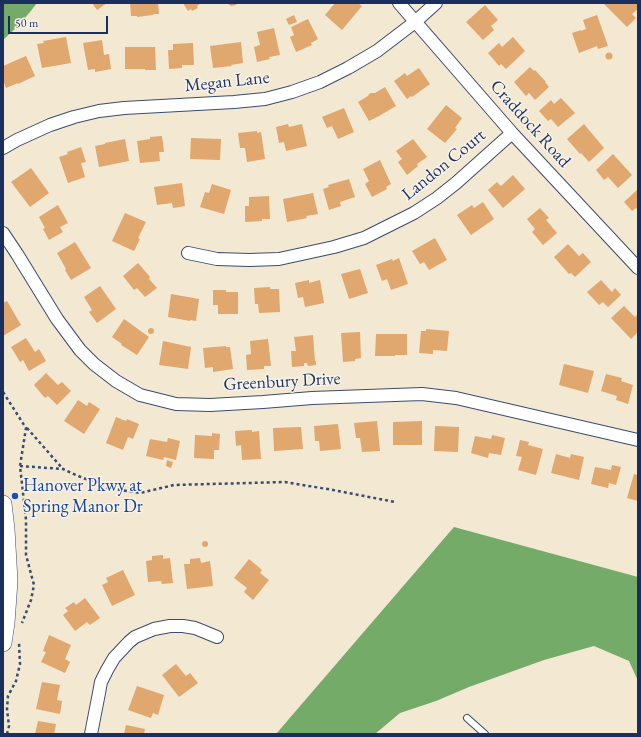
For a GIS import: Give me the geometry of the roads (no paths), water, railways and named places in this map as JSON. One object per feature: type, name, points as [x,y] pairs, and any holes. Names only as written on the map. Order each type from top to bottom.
[{"type":"street","name":"Craddock Road","points":[[399,3],[512,133],[638,268]]},
{"type":"street","name":"Megan Lane","points":[[3,148],[50,125],[99,111],[265,99],[292,92],[320,82],[377,51],[415,22],[436,3]]},
{"type":"street","name":"Landon Court","points":[[188,253],[217,259],[279,259],[334,247],[364,238],[414,213],[437,198],[512,133]]},
{"type":"street","name":"Greenbury Drive","points":[[3,233],[57,319],[80,350],[94,364],[116,381],[140,395],[176,404],[210,405],[312,398],[422,394],[456,398],[638,440]]},
{"type":"street","points":[[3,504],[9,581],[3,643]]},
{"type":"street","points":[[91,734],[101,682],[114,658],[135,637],[154,629],[170,626],[195,628],[217,637]]},
{"type":"lane","points":[[467,718],[485,734]]},
{"type":"place","name":"Hanover Pkwy at Spring Manor Dr","points":[[15,496]]}]
